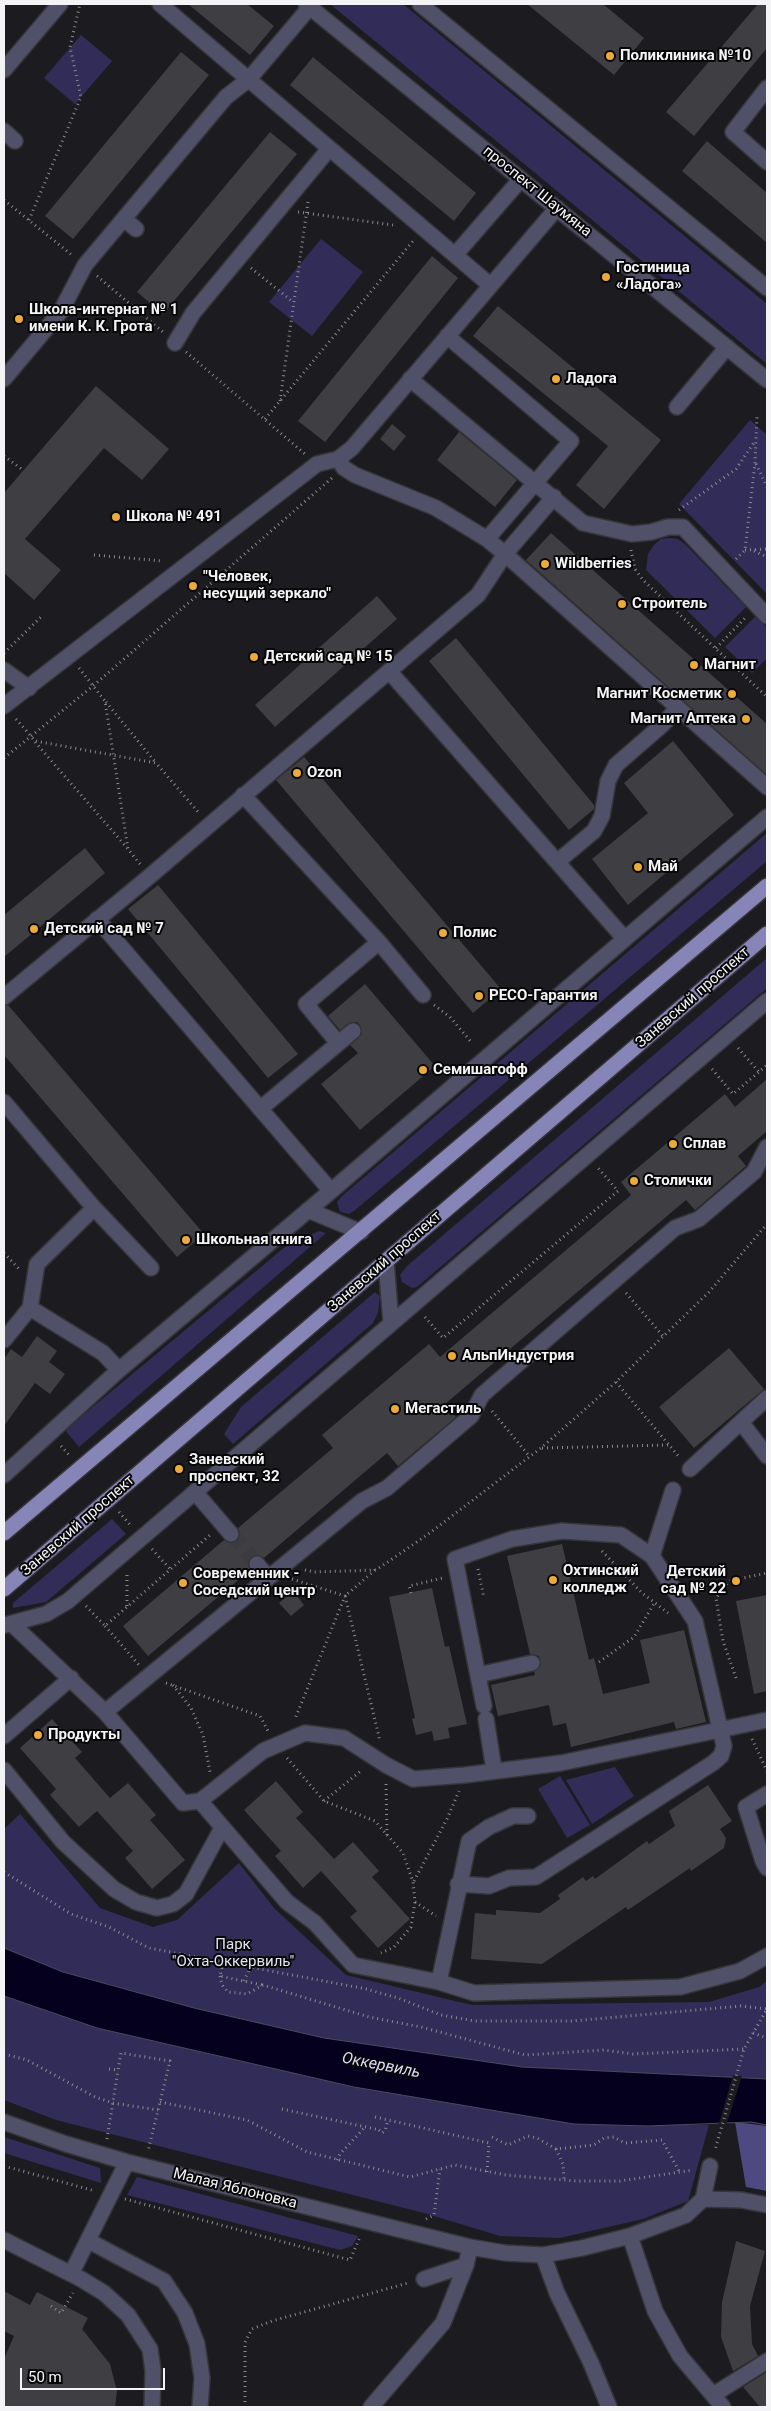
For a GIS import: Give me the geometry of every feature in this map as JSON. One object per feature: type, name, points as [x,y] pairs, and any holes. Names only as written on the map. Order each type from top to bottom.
[{"type":"main road","points":[[4,1533],[767,886]]},
{"type":"main road","name":"Заневский проспект","points":[[4,1589],[767,934]]},
{"type":"street","points":[[4,70],[60,4]]},
{"type":"street","points":[[160,4],[490,285]]},
{"type":"street","points":[[4,379],[61,311],[85,265],[130,224],[226,97],[249,79],[308,5]]},
{"type":"street","name":"проспект Шаумяна","points":[[308,5],[767,380]]},
{"type":"street","points":[[426,6],[767,288]]},
{"type":"street","points":[[767,88],[732,132],[767,162]]},
{"type":"street","points":[[175,342],[193,313],[329,149]]},
{"type":"street","points":[[455,255],[521,179]]},
{"type":"street","points":[[341,464],[352,448],[556,208]]},
{"type":"street","points":[[447,336],[571,441],[486,539]]},
{"type":"street","points":[[677,407],[727,347]]},
{"type":"street","points":[[410,379],[583,523],[632,534],[651,532],[668,527],[683,528],[762,611]]},
{"type":"street","points":[[4,706],[317,464],[341,464],[355,475],[436,508],[486,539],[767,787]]},
{"type":"street","points":[[4,997],[150,876],[478,595],[505,554],[554,497]]},
{"type":"street","points":[[4,670],[29,688]]},
{"type":"street","points":[[389,670],[624,938]]},
{"type":"street","points":[[557,862],[594,831],[602,816],[608,781],[616,765],[662,725],[678,708]]},
{"type":"street","points":[[243,795],[379,942],[423,996]]},
{"type":"street","points":[[4,1475],[118,1370],[331,1191],[767,817]]},
{"type":"street","points":[[97,919],[331,1191]]},
{"type":"street","points":[[338,1043],[306,1004],[379,942]]},
{"type":"street","points":[[8,1624],[46,1614],[68,1601],[767,1001]]},
{"type":"street","points":[[260,1109],[352,1031]]},
{"type":"street","points":[[4,1102],[94,1208],[151,1268]]},
{"type":"street","points":[[105,1712],[362,1501],[387,1488],[471,1416],[481,1398],[614,1280],[675,1228],[699,1220],[754,1172],[767,1147]]},
{"type":"street","points":[[4,1340],[30,1308],[37,1264],[94,1208]]},
{"type":"street","points":[[308,1210],[361,1232]]},
{"type":"street","points":[[386,1261],[392,1323]]},
{"type":"street","points":[[30,1308],[104,1353],[118,1370]]},
{"type":"street","points":[[690,1469],[767,1398]]},
{"type":"street","points":[[741,1422],[767,1456]]},
{"type":"street","points":[[652,1556],[673,1490]]},
{"type":"street","points":[[196,1492],[227,1529]]},
{"type":"street","points":[[458,1884],[489,1886],[509,1878],[536,1877],[721,1756],[724,1746],[721,1729],[695,1621],[652,1556],[621,1534],[562,1531],[512,1539],[455,1559],[478,1675],[494,1770]]},
{"type":"street","points":[[257,1564],[275,1572]]},
{"type":"street","points":[[8,1624],[71,1678],[105,1712],[183,1803],[205,1797],[263,1751],[305,1733],[344,1738],[381,1762],[413,1779],[465,1775],[562,1763],[767,1720]]},
{"type":"street","points":[[478,1675],[532,1663]]},
{"type":"street","points":[[4,1735],[71,1678]]},
{"type":"street","points":[[4,1770],[63,1842],[114,1889],[136,1902],[157,1908],[174,1904],[186,1894],[222,1828]]},
{"type":"street","points":[[767,1794],[746,1807],[763,1861],[767,1868]]},
{"type":"street","points":[[205,1797],[222,1828],[286,1902],[316,1923],[353,1965],[439,1982],[474,1992],[680,1987],[740,1971],[767,1956]]},
{"type":"street","points":[[439,1982],[458,1884],[469,1841],[489,1827],[513,1816],[528,1816]]},
{"type":"street","name":"Малая Яблоновка","points":[[4,2122],[66,2144],[127,2162],[470,2247],[505,2253],[543,2255],[630,2236],[686,2215],[703,2199]]},
{"type":"street","points":[[71,2274],[127,2162]]},
{"type":"street","points":[[710,2166],[703,2199],[741,2200],[767,2205]]},
{"type":"street","points":[[630,2236],[655,2311],[680,2356],[723,2407]]},
{"type":"street","points":[[4,2240],[104,2293],[128,2315],[150,2350],[153,2371],[152,2407]]},
{"type":"street","points":[[89,2241],[164,2282],[185,2314],[197,2344],[202,2378],[200,2407]]},
{"type":"street","points":[[371,2407],[443,2323],[466,2265],[470,2247]]},
{"type":"street","points":[[543,2255],[557,2293],[592,2363],[609,2407]]},
{"type":"street","points":[[424,2279],[466,2265]]},
{"type":"street","points":[[713,2395],[767,2361]]},
{"type":"path","points":[[29,220],[81,97],[70,47],[80,4]]},
{"type":"path","points":[[280,402],[312,170]]},
{"type":"path","points":[[306,213],[394,225]]},
{"type":"path","points":[[265,420],[423,229]]},
{"type":"path","points":[[239,258],[294,302]]},
{"type":"path","points":[[724,570],[745,550],[756,463],[758,416]]},
{"type":"path","points":[[668,527],[675,514],[687,502],[736,468],[756,440]]},
{"type":"path","points":[[4,456],[23,470]]},
{"type":"path","points":[[756,463],[767,487]]},
{"type":"path","points":[[4,758],[93,686],[341,464]]},
{"type":"path","points":[[632,534],[631,556],[635,569],[642,580],[767,697]]},
{"type":"path","points":[[745,550],[767,549]]},
{"type":"path","points":[[754,551],[767,557]]},
{"type":"path","points":[[94,556],[189,563]]},
{"type":"path","points":[[716,648],[762,611]]},
{"type":"path","points":[[4,653],[41,617]]},
{"type":"path","points":[[70,656],[156,763],[209,824]]},
{"type":"path","points":[[105,701],[128,849]]},
{"type":"path","points":[[4,706],[150,876]]},
{"type":"path","points":[[34,742],[156,763]]},
{"type":"path","points":[[423,996],[450,1017],[472,1043]]},
{"type":"path","points":[[737,1046],[759,1072]]},
{"type":"path","points":[[711,1068],[733,1094],[767,1065]]},
{"type":"path","points":[[450,1332],[618,1191],[596,1166]]},
{"type":"path","points":[[281,1742],[346,1596],[376,1570],[427,1535],[530,1457],[616,1382],[709,1292],[767,1224]]},
{"type":"path","points":[[614,1280],[663,1336]]},
{"type":"path","points":[[616,1382],[690,1469]]},
{"type":"path","points":[[481,1398],[530,1457]]},
{"type":"path","points":[[541,1448],[668,1445]]},
{"type":"path","points":[[104,1626],[227,1529]]},
{"type":"path","points":[[597,1547],[609,1556],[641,1592],[676,1619]]},
{"type":"path","points":[[477,1564],[484,1598]]},
{"type":"path","points":[[127,1567],[127,1606]]},
{"type":"path","points":[[275,1572],[376,1570]]},
{"type":"path","points":[[275,1572],[346,1596]]},
{"type":"path","points":[[736,1678],[723,1641],[716,1598],[729,1581],[767,1573]]},
{"type":"path","points":[[411,1593],[409,1586],[458,1575]]},
{"type":"path","points":[[346,1596],[381,1762],[387,1835]]},
{"type":"path","points":[[599,1662],[634,1637],[655,1602]]},
{"type":"path","points":[[84,1604],[149,1676],[260,1716],[324,1801],[375,1821],[403,1853],[413,1882],[415,1902],[411,1927],[394,1947],[378,1954],[375,1969]]},
{"type":"path","points":[[173,1685],[191,1708],[203,1735],[210,1764],[205,1797]]},
{"type":"path","points":[[745,1725],[767,1771]]},
{"type":"path","points":[[324,1801],[381,1762]]},
{"type":"path","points":[[413,1882],[448,1819],[465,1775]]},
{"type":"path","points":[[415,1902],[450,1926]]},
{"type":"path","points":[[223,1963],[220,1976],[222,1985],[228,1992],[247,1994],[263,1985]]},
{"type":"path","points":[[244,1981],[250,1968]]},
{"type":"path","points":[[220,1976],[263,1985],[370,2017],[421,2027],[525,2055],[604,2050],[633,2054],[744,2049]]},
{"type":"path","points":[[717,2142],[744,2049],[767,2009]]},
{"type":"path","points":[[753,2033],[767,2038]]},
{"type":"path","points":[[107,2140],[121,2053],[170,2061],[148,2152]]},
{"type":"path","points":[[4,2054],[27,2060],[95,2097],[158,2110]]},
{"type":"path","points":[[109,2069],[118,2070]]},
{"type":"path","points":[[160,2102],[247,2120],[291,2145],[338,2160],[410,2177],[455,2165],[487,2172],[564,2180],[620,2181],[680,2173],[662,2140],[625,2143],[614,2137],[604,2138],[594,2145],[556,2149]]},
{"type":"path","points":[[282,2109],[379,2130],[382,2133],[385,2131],[388,2120]]},
{"type":"path","points":[[375,2117],[489,2143],[487,2172]]},
{"type":"path","points":[[338,2160],[340,2154],[365,2127]]},
{"type":"path","points":[[492,2137],[508,2145],[528,2136],[537,2138],[556,2149],[563,2164],[564,2180]]},
{"type":"path","points":[[4,2166],[350,2260],[361,2236],[370,2238]]},
{"type":"path","points":[[426,2220],[434,2215],[440,2169]]},
{"type":"path","points":[[245,2407],[245,2342],[252,2329],[272,2321],[424,2279]]},
{"type":"path","points":[[50,2306],[61,2313],[65,2307]]},
{"type":"green space","points":[[330,4],[403,4],[767,304],[767,364]]},
{"type":"green space","points":[[81,35],[112,61],[75,104],[44,78]]},
{"type":"green space","points":[[321,239],[363,272],[312,336],[269,302]]},
{"type":"green space","points":[[750,420],[767,435],[767,594],[679,504]]},
{"type":"green space","points":[[661,539],[678,539],[686,545],[746,607],[715,638],[646,570],[648,554],[654,545]]},
{"type":"green space","points":[[756,616],[767,628],[767,658],[752,673],[725,647]]},
{"type":"green space","points":[[767,833],[767,861],[354,1211],[349,1214],[340,1212],[337,1202],[342,1196]]},
{"type":"green space","points":[[767,958],[767,988],[417,1287],[412,1288],[402,1282],[400,1275],[407,1266]]},
{"type":"green space","points":[[319,1231],[326,1233],[79,1447],[65,1430],[285,1247]]},
{"type":"green space","points":[[375,1292],[380,1296],[378,1313],[373,1323],[233,1444],[224,1434],[241,1407]]},
{"type":"green space","points":[[112,1519],[126,1534],[46,1602],[13,1608],[13,1603]]},
{"type":"green space","points":[[615,1767],[634,1796],[592,1824],[566,1780]]},
{"type":"green space","points":[[560,1776],[590,1825],[567,1838],[538,1789]]},
{"type":"green space","name":"Парк \"Охта-Оккервиль\"","points":[[20,1814],[100,1908],[153,1927],[177,1920],[239,1863],[274,1908],[346,1975],[472,2005],[709,2002],[759,1987],[767,1981],[767,2079],[522,2067],[422,2054],[324,2038],[194,2008],[63,1972],[4,1948],[4,1829]]},
{"type":"green space","points":[[4,1996],[97,2028],[354,2087],[574,2124],[709,2125],[688,2201],[643,2219],[560,2238],[500,2236],[424,2213],[56,2120],[4,2100]]},
{"type":"green space","points":[[4,2137],[100,2168],[101,2183],[4,2153]]},
{"type":"green space","points":[[137,2177],[358,2236],[352,2246],[340,2250],[127,2195]]},
{"type":"shaded area","points":[[735,2122],[767,2126],[767,2191],[746,2187]]},
{"type":"water","name":"Оккервиль","points":[[4,1948],[63,1972],[194,2008],[324,2038],[522,2067],[767,2079],[767,2125],[751,2122],[648,2126],[574,2124],[354,2087],[97,2028],[4,1996]]},
{"type":"pier","points":[[733,2075],[742,2076],[726,2126],[718,2127]]},
{"type":"building","points":[[188,4],[247,4],[274,26],[250,55]]},
{"type":"building","name":"Поликлиника №10","points":[[527,4],[603,4],[644,38],[614,75]]},
{"type":"building","points":[[758,4],[767,4],[767,48],[694,136],[666,112]]},
{"type":"building","points":[[181,52],[209,75],[73,239],[45,216]]},
{"type":"building","points":[[313,57],[476,193],[454,221],[290,85]]},
{"type":"building","points":[[270,132],[297,154],[163,314],[137,292]]},
{"type":"building","points":[[707,141],[767,193],[767,243],[682,171]]},
{"type":"building","points":[[432,256],[458,278],[325,442],[298,421]]},
{"type":"building","name":"Ладога","points":[[498,306],[661,440],[604,509],[576,485],[608,446],[473,336]]},
{"type":"building","points":[[96,386],[169,449],[142,480],[104,448],[25,539],[61,570],[34,600],[4,573],[4,493]]},
{"type":"building","points":[[392,424],[406,436],[394,451],[380,439]]},
{"type":"building","points":[[459,432],[517,480],[495,507],[437,460]]},
{"type":"building","points":[[551,533],[767,724],[767,775],[526,560]]},
{"type":"building","points":[[377,596],[397,619],[275,727],[255,705]]},
{"type":"building","points":[[456,638],[594,805],[594,809],[569,830],[429,661]]},
{"type":"building","points":[[673,741],[734,815],[628,905],[592,859],[648,813],[624,783]]},
{"type":"building","points":[[304,757],[501,989],[473,1013],[276,780]]},
{"type":"building","points":[[85,848],[105,873],[4,957],[4,915]]},
{"type":"building","points":[[158,885],[298,1054],[268,1078],[128,909]]},
{"type":"building","points":[[365,984],[435,1066],[360,1130],[321,1084],[358,1053],[350,1045],[362,1034],[360,1025],[357,1022],[351,1022],[340,1030],[328,1016]]},
{"type":"building","points":[[8,1005],[204,1234],[177,1257],[4,1055],[4,1006]]},
{"type":"building","points":[[767,1079],[767,1131],[738,1156],[746,1166],[695,1210],[686,1200],[445,1404],[456,1417],[398,1466],[387,1453],[264,1558],[256,1555],[251,1557],[248,1565],[250,1570],[148,1656],[123,1626],[224,1540],[232,1543],[237,1541],[240,1533],[238,1528],[333,1448],[322,1435],[429,1344],[440,1357],[631,1195],[621,1182],[725,1094],[735,1107]]},
{"type":"building","points":[[37,1336],[57,1351],[49,1362],[65,1374],[50,1394],[35,1383],[4,1426],[4,1359],[11,1349],[22,1357]]},
{"type":"building","points":[[729,1348],[764,1389],[694,1448],[659,1407]]},
{"type":"building","points":[[562,1544],[589,1660],[594,1658],[603,1694],[650,1683],[640,1640],[684,1630],[706,1722],[676,1729],[674,1722],[571,1747],[566,1723],[553,1726],[549,1705],[498,1716],[491,1685],[535,1675],[534,1672],[541,1665],[539,1656],[530,1654],[507,1556]]},
{"type":"building","points":[[432,1588],[445,1647],[449,1646],[467,1724],[448,1728],[450,1738],[434,1741],[432,1731],[416,1735],[412,1719],[415,1718],[389,1597]]},
{"type":"building","points":[[293,1591],[304,1605],[291,1616],[279,1603]]},
{"type":"building","points":[[767,1595],[767,1691],[754,1694],[736,1601]]},
{"type":"building","points":[[52,1719],[82,1752],[75,1758],[110,1798],[128,1783],[156,1815],[150,1820],[185,1860],[152,1889],[125,1858],[133,1851],[97,1811],[79,1827],[50,1795],[56,1789],[20,1748]]},
{"type":"building","points":[[276,1781],[303,1812],[296,1818],[334,1859],[353,1842],[379,1871],[372,1877],[410,1919],[378,1948],[350,1917],[357,1911],[321,1871],[303,1888],[275,1856],[281,1851],[244,1810]]},
{"type":"building","points":[[708,1785],[732,1821],[720,1829],[726,1838],[724,1848],[691,1871],[690,1868],[628,1910],[626,1907],[542,1964],[471,1959],[475,1913],[496,1915],[496,1910],[540,1913],[560,1899],[558,1895],[583,1877],[586,1881],[593,1876],[595,1879],[647,1841],[649,1844],[675,1826],[669,1811]]},
{"type":"building","points":[[736,2241],[765,2251],[750,2306],[752,2344],[758,2356],[733,2371],[721,2337],[722,2302]]},
{"type":"building","points":[[4,2291],[30,2305],[37,2292],[88,2318],[82,2329],[110,2364],[117,2391],[115,2407],[4,2407],[4,2359],[14,2336],[4,2331]]},
{"type":"building","points":[[767,2372],[767,2407],[760,2407],[743,2387]]},
{"type":"tunnel","points":[[231,1534],[257,1564]]},
{"type":"place","name":"Поликлиника №10","points":[[610,56]]},
{"type":"place","name":"Гостиница «Ладога»","points":[[606,277]]},
{"type":"place","name":"Школа-интернат № 1 имени К. К. Грота","points":[[19,319]]},
{"type":"place","name":"Ладога","points":[[556,379]]},
{"type":"place","name":"Школа № 491","points":[[116,517]]},
{"type":"place","name":"Wildberries","points":[[545,564]]},
{"type":"place","name":"\"Человек, несущий зеркало\"","points":[[193,586]]},
{"type":"place","name":"Строитель","points":[[622,604]]},
{"type":"place","name":"Детский сад № 15","points":[[254,657]]},
{"type":"place","name":"Магнит","points":[[694,665]]},
{"type":"place","name":"Магнит Косметик","points":[[732,694]]},
{"type":"place","name":"Магнит Аптека","points":[[746,719]]},
{"type":"place","name":"Ozon","points":[[297,773]]},
{"type":"place","name":"Май","points":[[638,867]]},
{"type":"place","name":"Детский сад № 7","points":[[34,929]]},
{"type":"place","name":"Полис","points":[[443,933]]},
{"type":"place","name":"РЕСО-Гарантия","points":[[479,996]]},
{"type":"place","name":"Семишагофф","points":[[423,1070]]},
{"type":"place","name":"Сплав","points":[[673,1144]]},
{"type":"place","name":"Столички","points":[[634,1181]]},
{"type":"place","name":"Школьная книга","points":[[186,1240]]},
{"type":"place","name":"АльпИндустрия","points":[[452,1356]]},
{"type":"place","name":"Мегастиль","points":[[395,1409]]},
{"type":"place","name":"Заневский проспект, 32","points":[[179,1469]]},
{"type":"place","name":"Охтинский колледж","points":[[553,1580]]},
{"type":"place","name":"Детский сад № 22","points":[[736,1581]]},
{"type":"place","name":"Современник - Соседский центр","points":[[183,1583]]},
{"type":"place","name":"Продукты","points":[[38,1735]]}]
